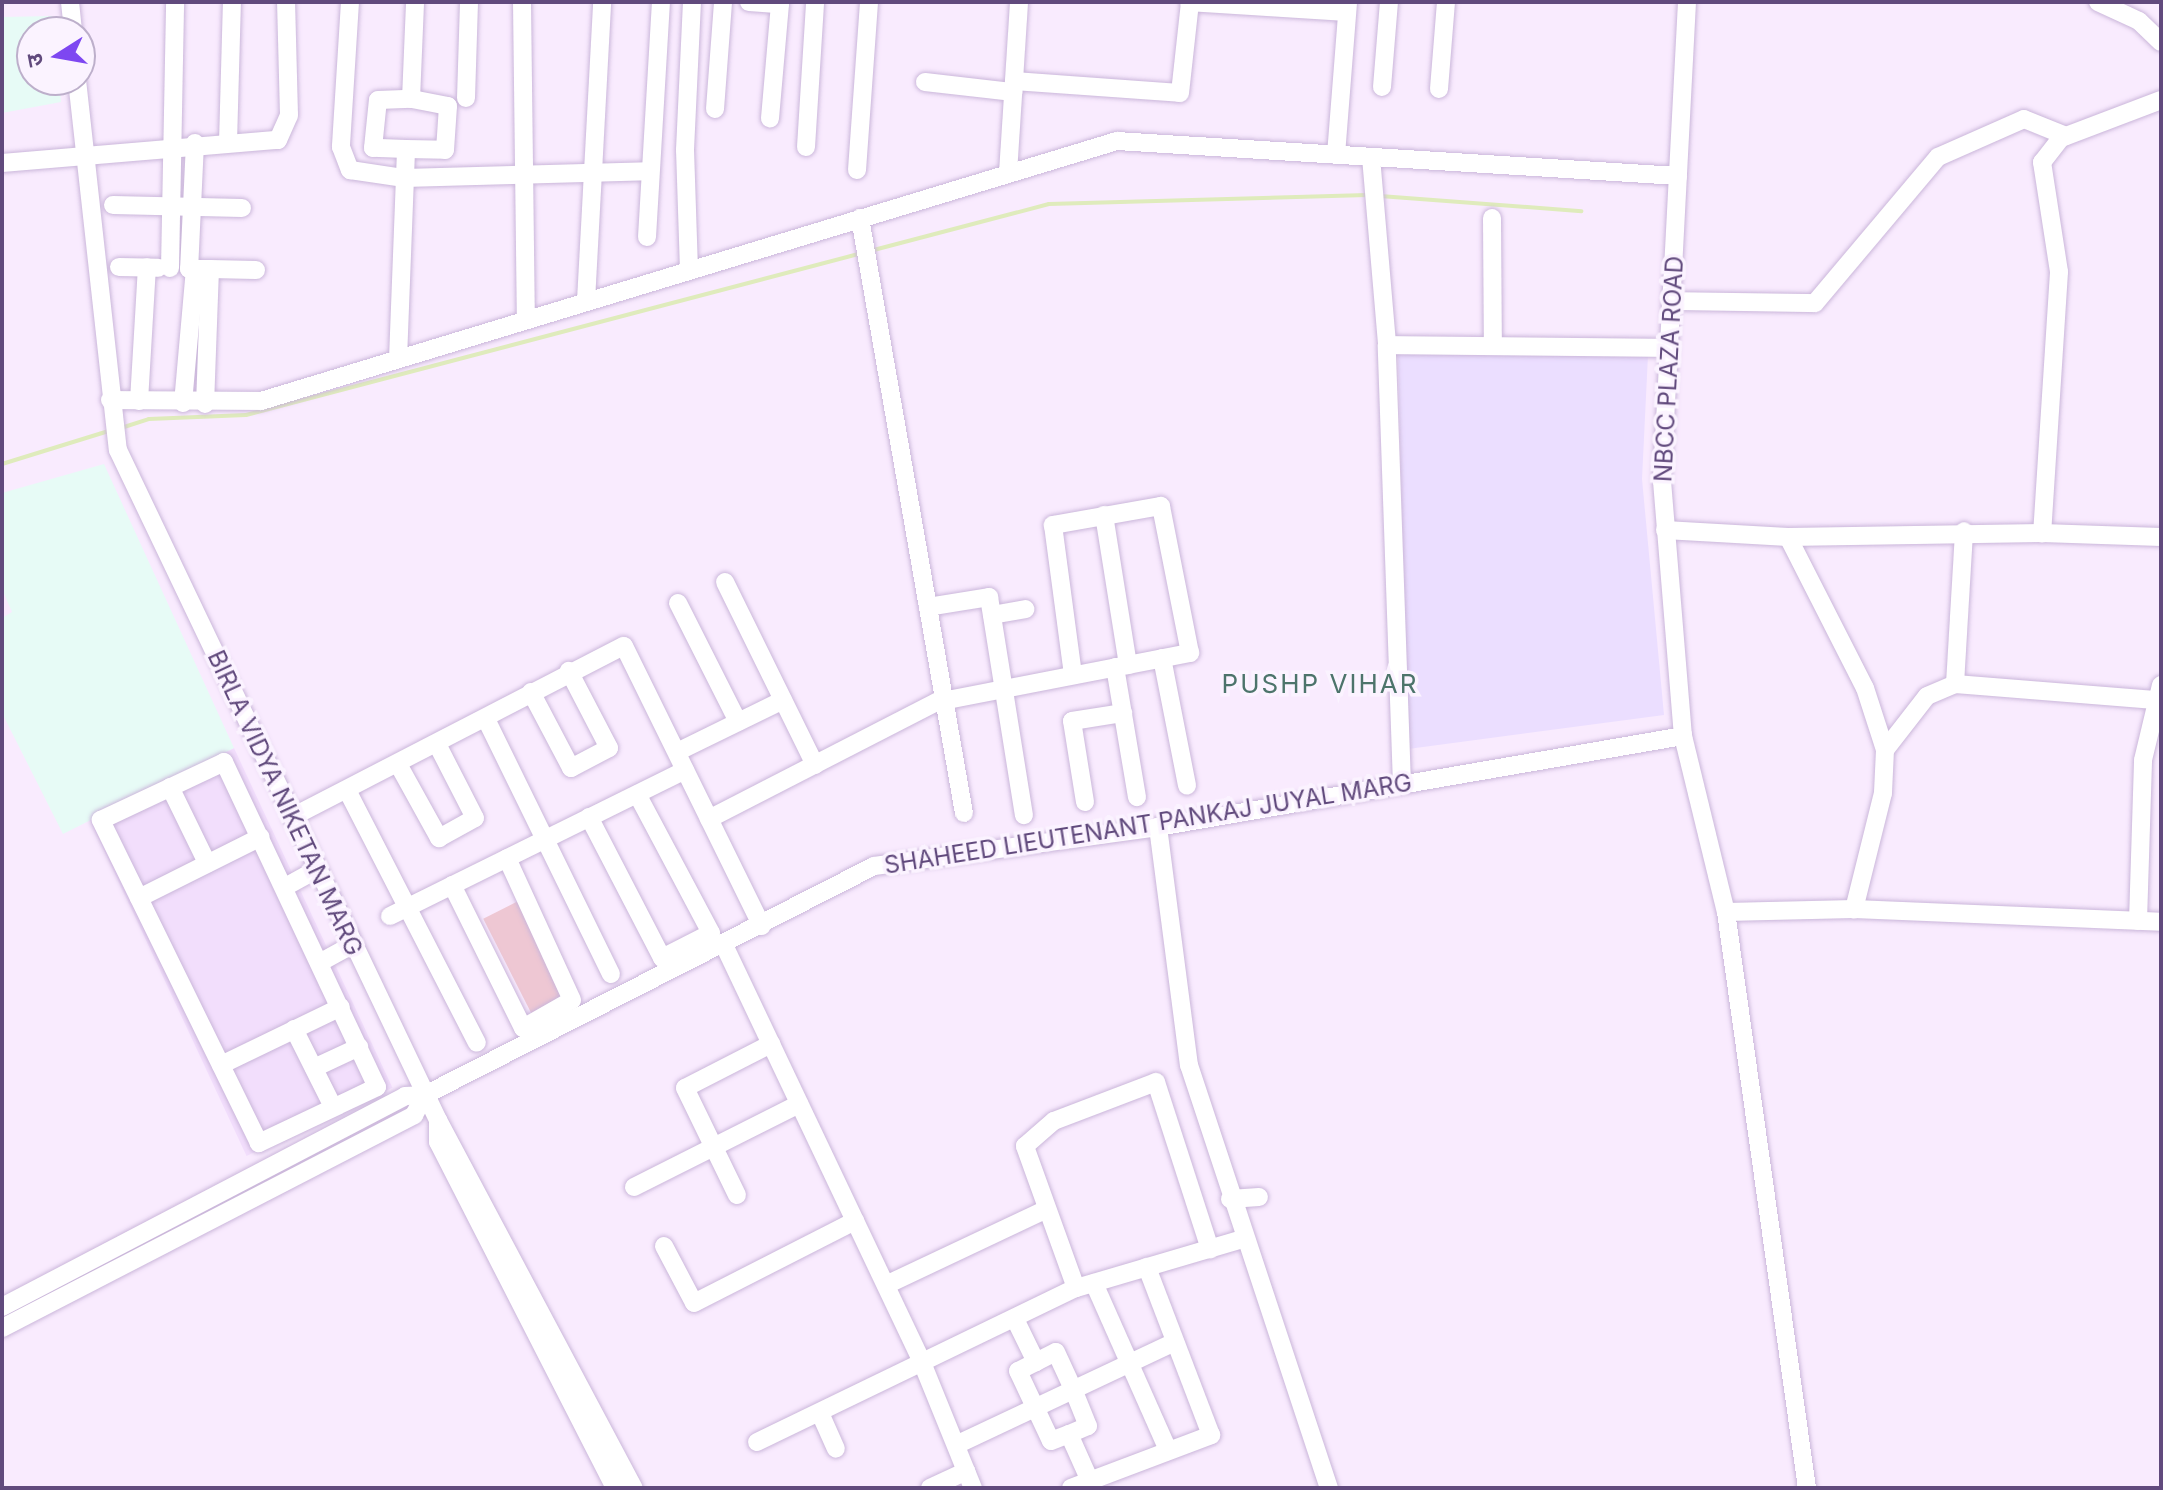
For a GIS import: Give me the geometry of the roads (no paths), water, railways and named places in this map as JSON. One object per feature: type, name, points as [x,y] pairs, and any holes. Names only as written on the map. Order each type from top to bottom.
[{"type":"street","points":[[175,2],[185,144],[183,206],[205,404]]},
{"type":"street","points":[[228,143],[232,2]]},
{"type":"street","points":[[2,163],[84,152],[278,140],[285,131],[286,2]]},
{"type":"street","points":[[350,2],[342,161],[362,174],[404,178],[648,171]]},
{"type":"street","points":[[411,99],[415,2]]},
{"type":"street","points":[[466,98],[469,2]]},
{"type":"street","points":[[522,2],[520,174],[526,320]]},
{"type":"street","points":[[586,301],[590,171],[602,2]]},
{"type":"street","points":[[647,237],[648,171],[661,2]]},
{"type":"street","points":[[689,270],[685,150],[692,2]]},
{"type":"street","points":[[715,109],[723,2]]},
{"type":"street","points":[[749,2],[780,4],[770,119]]},
{"type":"street","points":[[806,147],[815,2]]},
{"type":"street","points":[[857,170],[869,2]]},
{"type":"street","points":[[1008,173],[1019,2]]},
{"type":"street","points":[[925,82],[1180,93],[1190,2],[1347,7],[1336,155]]},
{"type":"street","points":[[1382,87],[1389,2]]},
{"type":"street","points":[[1439,89],[1446,2]]},
{"type":"street","name":"NBCC PLAZA ROAD","points":[[1687,2],[1669,348],[1665,530],[1683,736],[1726,912],[1807,1488]]},
{"type":"street","points":[[2098,2],[2158,38]]},
{"type":"street","name":"BIRLA VIDYA NIKETAN MARG","points":[[79,96],[112,425],[118,450],[438,1120],[438,1142],[615,1488]]},
{"type":"street","points":[[411,99],[448,106],[445,150],[373,148],[378,100],[411,99]]},
{"type":"street","points":[[2042,533],[2059,272],[2042,162],[2066,136],[2161,100]]},
{"type":"street","points":[[1671,301],[1815,303],[1938,157],[2024,119],[2066,136]]},
{"type":"street","points":[[110,400],[205,404],[261,401],[1117,141],[1678,176]]},
{"type":"street","points":[[398,359],[406,149]]},
{"type":"street","points":[[1371,157],[1387,345],[1402,785]]},
{"type":"street","points":[[113,205],[242,208]]},
{"type":"street","points":[[860,218],[964,813]]},
{"type":"street","points":[[1492,218],[1493,346]]},
{"type":"street","points":[[119,267],[256,270]]},
{"type":"street","points":[[139,401],[147,267]]},
{"type":"street","points":[[183,403],[191,269]]},
{"type":"street","points":[[1387,345],[1669,348]]},
{"type":"street","points":[[709,819],[944,699],[1190,653],[1161,506],[1053,525],[1073,674]]},
{"type":"street","points":[[1104,515],[1122,666],[1123,713],[1137,797]]},
{"type":"street","points":[[1665,530],[1788,537],[1964,531],[2161,537]]},
{"type":"street","points":[[1955,684],[1964,531]]},
{"type":"street","points":[[1788,537],[1865,688],[1885,750],[1883,793],[1854,909]]},
{"type":"street","points":[[725,582],[815,765]]},
{"type":"street","points":[[928,607],[989,597],[1006,686],[1024,815]]},
{"type":"street","points":[[678,603],[738,722]]},
{"type":"street","points":[[992,615],[1025,609]]},
{"type":"street","points":[[292,817],[486,719],[569,671],[624,646],[762,926]]},
{"type":"street","points":[[1162,658],[1187,786]]},
{"type":"street","points":[[531,692],[571,768],[609,748],[569,671]]},
{"type":"street","points":[[1885,750],[1927,696],[1955,684],[2158,693],[2143,760],[2138,921]]},
{"type":"street","points":[[677,752],[783,700]]},
{"type":"street","points":[[1085,802],[1072,721],[1123,713]]},
{"type":"street","points":[[486,719],[611,974]]},
{"type":"street","name":"SHAHEED LIEUTENANT PANKAJ JUYAL MARG","points":[[2,1307],[405,1096],[425,1095],[896,859],[1158,827],[1683,736]]},
{"type":"street","points":[[398,764],[439,838],[475,818],[437,744]]},
{"type":"street","points":[[224,762],[261,837],[377,1087],[259,1143],[101,820],[224,762]]},
{"type":"street","points":[[390,916],[685,770]]},
{"type":"street","points":[[170,787],[207,863]]},
{"type":"street","points":[[347,790],[477,1043]]},
{"type":"street","points":[[589,817],[662,958],[711,933],[637,794]]},
{"type":"street","points":[[1158,827],[1189,1065],[1243,1239],[1329,1488]]},
{"type":"street","points":[[139,898],[261,837]]},
{"type":"street","points":[[452,885],[523,1028],[572,1000],[507,858]]},
{"type":"street","points":[[285,887],[317,869]]},
{"type":"street","points":[[1726,912],[1854,909],[2161,922]]},
{"type":"street","points":[[321,962],[353,944]]},
{"type":"street","points":[[724,945],[923,1365],[969,1479],[930,1488]]},
{"type":"street","points":[[221,1065],[341,1007]]},
{"type":"street","points":[[294,1029],[333,1107]]},
{"type":"street","points":[[737,1195],[685,1088],[771,1044]]},
{"type":"street","points":[[314,1068],[359,1047]]},
{"type":"street","points":[[1168,1450],[1130,1362],[1045,1210],[1025,1146],[1032,1135],[1156,1082],[1210,1249]]},
{"type":"street","name":"SHAHEED LIEUTENANT PANKAJ JUYAL MARG","points":[[2,1328],[414,1115],[425,1095]]},
{"type":"street","points":[[634,1187],[799,1104]]},
{"type":"street","points":[[438,1120],[634,1488]]},
{"type":"street","points":[[1230,1199],[1259,1197]]},
{"type":"street","points":[[886,1285],[1045,1210]]},
{"type":"street","points":[[664,1246],[694,1303],[855,1221]]},
{"type":"street","points":[[757,1442],[1085,1286],[1243,1239]]},
{"type":"street","points":[[1071,1488],[1211,1435],[1147,1267]]},
{"type":"street","points":[[1015,1319],[1036,1362]]},
{"type":"street","points":[[956,1445],[1175,1342]]},
{"type":"street","points":[[1056,1352],[1073,1389],[1088,1426],[1051,1441],[1018,1371],[1056,1352]]},
{"type":"street","points":[[820,1413],[836,1449]]},
{"type":"street","points":[[1069,1434],[1090,1481]]},
{"type":"waterway","points":[[870,251],[1049,204],[1367,195]]},
{"type":"waterway","points":[[1380,196],[1581,211]]},
{"type":"waterway","points":[[121,428],[149,419],[246,415],[862,253]]},
{"type":"waterway","points":[[2,464],[112,430]]},
{"type":"district","name":"PUSHP VIHAR","points":[[1320,684]]}]
